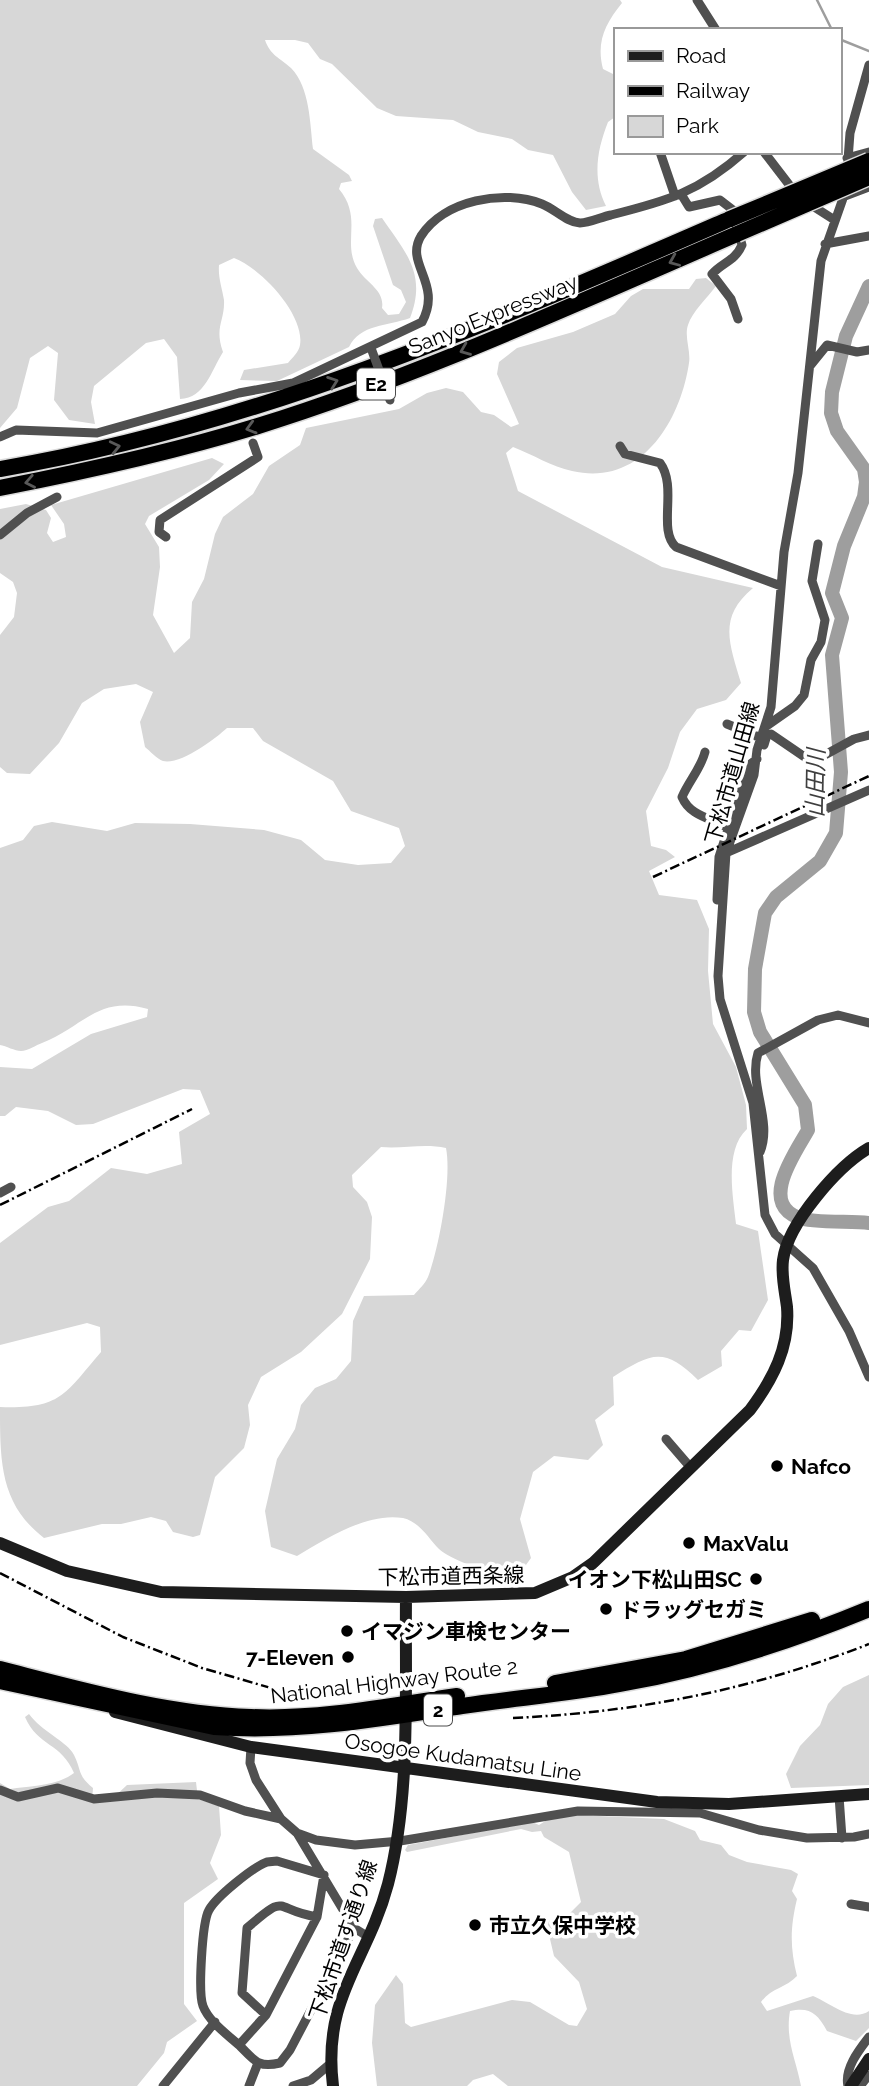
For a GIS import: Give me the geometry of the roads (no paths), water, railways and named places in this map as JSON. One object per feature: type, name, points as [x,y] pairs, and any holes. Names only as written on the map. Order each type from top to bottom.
[{"type":"highway","name":"Sanyo Expressway","points":[[0,488],[189,446],[322,404],[471,347],[869,161]]},
{"type":"highway","name":"Sanyo Expressway","points":[[0,469],[187,429],[316,388],[733,226],[869,177]]},
{"type":"highway","name":"National Highway Route 2","points":[[0,1681],[167,1719],[250,1729],[328,1726],[405,1709],[686,1659],[762,1638],[869,1598]]},
{"type":"highway","name":"National Highway Route 2","points":[[0,1669],[171,1709],[213,1715],[291,1717],[405,1709],[619,1685],[764,1649],[869,1609]]},
{"type":"street","points":[[697,0],[715,28]]},
{"type":"street","name":"下松市道山田線","points":[[869,65],[850,133],[845,196],[833,219],[825,244],[781,586],[771,707],[761,738],[754,775],[726,853],[719,999],[748,1082],[762,1205],[771,1229],[786,1246],[813,1268],[849,1331],[869,1377]]},
{"type":"street","points":[[847,158],[869,152]]},
{"type":"street","points":[[661,154],[678,195],[689,207],[720,200],[733,210],[742,245],[731,262],[721,265],[712,274],[731,299],[738,318]]},
{"type":"street","points":[[0,438],[16,430],[97,433],[239,393],[293,383],[422,322],[430,307],[430,288],[416,256],[418,245],[435,220],[448,211],[485,200],[508,199],[537,202],[569,220],[582,223],[639,210],[678,195],[708,182],[742,154]]},
{"type":"street","points":[[765,154],[780,177],[799,197],[833,219]]},
{"type":"street","points":[[845,196],[869,187]]},
{"type":"street","points":[[825,244],[869,236]]},
{"type":"street","points":[[370,347],[390,400]]},
{"type":"street","points":[[810,366],[817,361],[822,347],[869,350]]},
{"type":"street","points":[[239,393],[243,406]]},
{"type":"street","points":[[166,537],[159,533],[157,526],[160,520],[258,457],[253,443]]},
{"type":"street","points":[[620,446],[625,454],[660,463],[663,467],[668,486],[667,534],[676,547],[781,586]]},
{"type":"street","points":[[0,535],[27,513],[57,497]]},
{"type":"street","points":[[764,728],[795,706],[804,695],[811,660],[821,642],[825,620],[812,581],[818,544]]},
{"type":"street","points":[[727,724],[761,738]]},
{"type":"street","points":[[722,919],[717,905],[716,871],[749,765],[760,758],[770,734],[812,762],[845,744],[869,735]]},
{"type":"street","points":[[705,752],[702,764],[692,774],[682,796],[687,807],[694,813],[729,828]]},
{"type":"street","points":[[726,853],[869,790]]},
{"type":"street","points":[[758,1156],[763,1139],[754,1067],[761,1051],[811,1022],[838,1015],[869,1023]]},
{"type":"street","points":[[786,1246],[837,1171],[869,1148]]},
{"type":"street","points":[[0,1193],[11,1187]]},
{"type":"street","name":"下松市道西条線","points":[[0,1544],[67,1572],[161,1592],[406,1597],[517,1596],[557,1585],[593,1563],[750,1410],[777,1368],[786,1332],[782,1271],[786,1246]]},
{"type":"street","points":[[666,1440],[691,1468]]},
{"type":"street","name":"下松市道す通り線","points":[[333,2086],[330,2064],[335,2015],[388,1884],[403,1768],[406,1597]]},
{"type":"street","name":"Osogoe Kudamatsu Line","points":[[60,1695],[169,1728],[251,1747],[657,1802],[729,1804],[869,1794]]},
{"type":"street","points":[[251,1747],[250,1763],[256,1780],[281,1819],[297,1833],[355,1928],[367,1936]]},
{"type":"street","points":[[0,1790],[18,1797],[58,1788],[94,1799],[157,1793],[200,1795],[245,1811],[281,1819]]},
{"type":"street","points":[[839,1796],[842,1838]]},
{"type":"street","points":[[297,1833],[337,1844],[394,1842],[578,1811],[700,1813],[780,1834],[842,1838],[869,1834]]},
{"type":"street","points":[[324,1875],[277,1861],[267,1861],[210,1908],[206,1918],[201,1995],[206,2013],[258,2063],[265,2066],[281,2063],[355,1928]]},
{"type":"street","points":[[239,2045],[266,2015],[317,1917],[324,1875]]},
{"type":"street","points":[[266,2015],[242,1993],[247,1928],[272,1906],[280,1904],[317,1917]]},
{"type":"street","points":[[851,1904],[869,1907]]},
{"type":"street","points":[[163,2086],[215,2022]]},
{"type":"street","points":[[849,2086],[847,2077],[854,2058],[869,2037]]},
{"type":"street","points":[[849,2086],[869,2059]]},
{"type":"street","points":[[249,2086],[258,2063]]},
{"type":"street","points":[[293,2086],[312,2080],[330,2064]]},
{"type":"street","points":[[860,2086],[869,2075]]},
{"type":"waterway","points":[[817,0],[831,28]]},
{"type":"waterway","points":[[841,40],[869,51]]},
{"type":"waterway","name":"山田川","points":[[869,286],[846,336],[832,392],[831,413],[837,431],[864,469],[866,482],[864,497],[844,546],[832,593],[842,618],[832,655],[841,772],[836,833],[820,861],[776,897],[765,913],[755,969],[754,1012],[760,1032],[805,1105],[808,1130],[784,1177],[781,1201],[787,1211],[805,1220],[869,1223]]},
{"type":"railway","points":[[653,877],[869,776]]},
{"type":"railway","points":[[0,1205],[192,1109]]},
{"type":"railway","points":[[0,1573],[123,1637],[202,1668],[309,1699]]},
{"type":"railway","points":[[513,1718],[606,1710],[694,1696],[781,1674],[869,1644]]},
{"type":"place","name":"Nafco","points":[[777,1466]]},
{"type":"place","name":"MaxValu","points":[[689,1543]]},
{"type":"place","name":"イオン下松山田SC","points":[[756,1579]]},
{"type":"place","name":"ドラッグセガミ","points":[[606,1609]]},
{"type":"place","name":"イマジン車検センター","points":[[347,1631]]},
{"type":"place","name":"7-Eleven","points":[[348,1657]]},
{"type":"place","name":"市立久保中学校","points":[[475,1925]]}]
